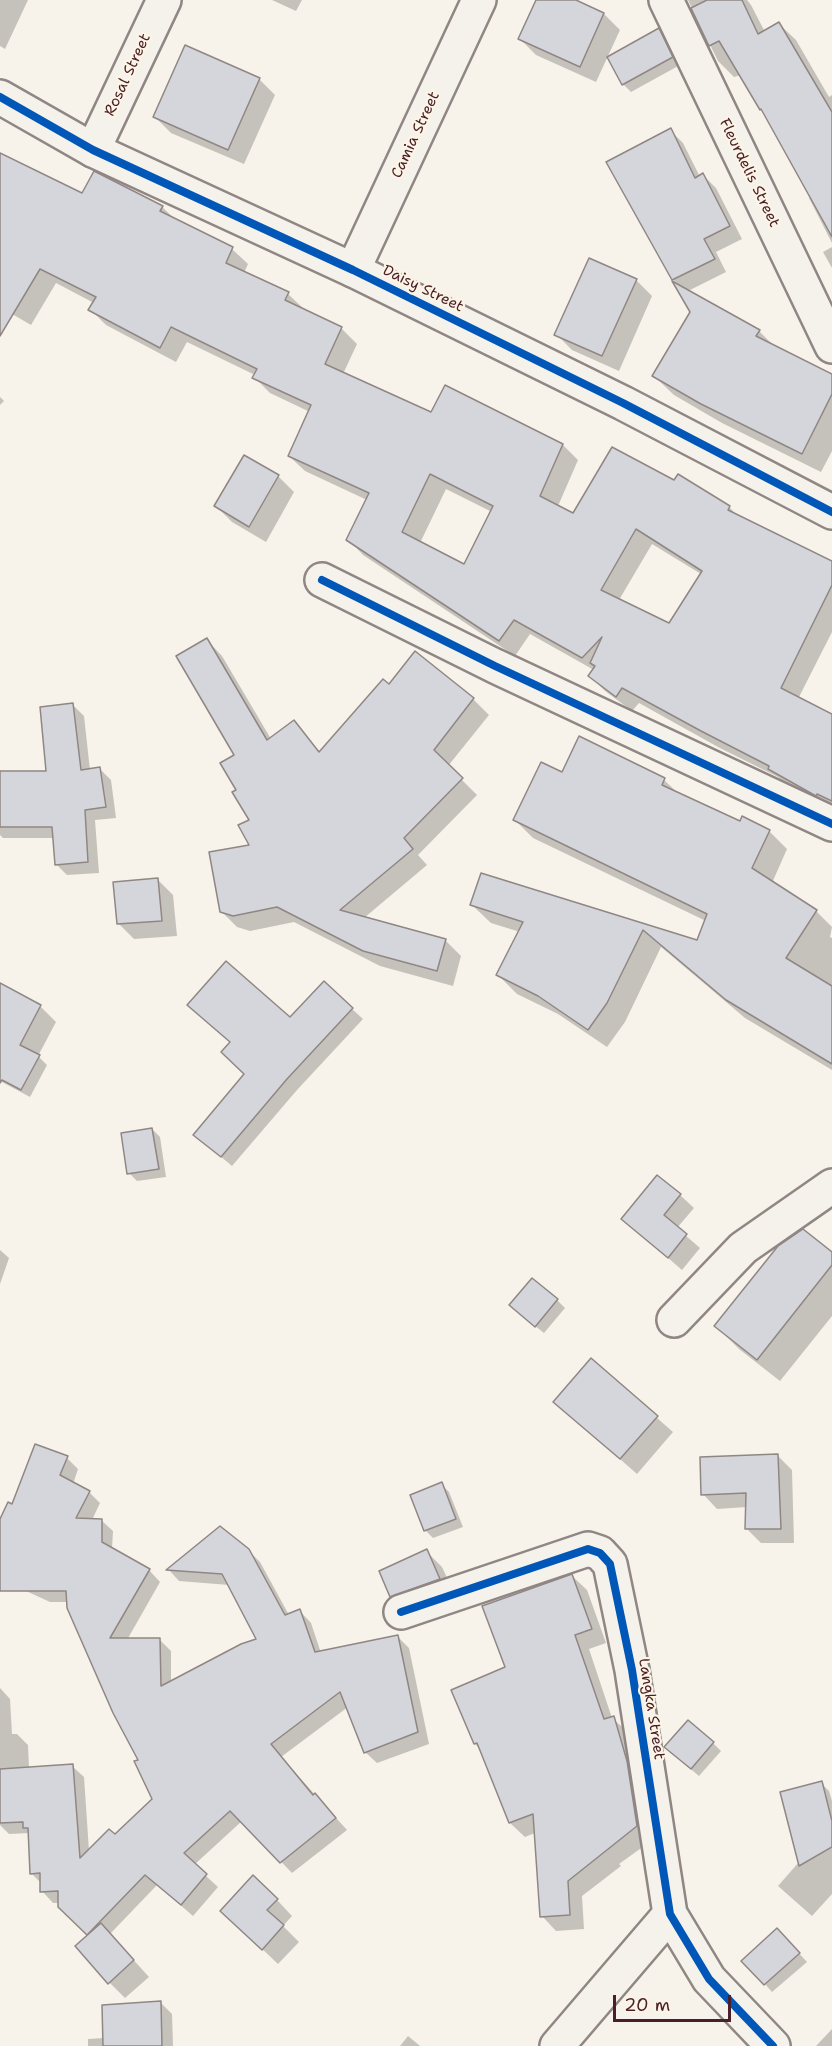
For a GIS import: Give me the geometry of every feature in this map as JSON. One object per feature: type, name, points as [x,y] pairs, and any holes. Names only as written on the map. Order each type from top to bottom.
[{"type":"street","name":"Rosal Street","points":[[93,150],[164,0]]},
{"type":"street","name":"Camia Street","points":[[353,270],[479,0]]},
{"type":"street","name":"Fleurdelis Street","points":[[666,0],[832,345]]},
{"type":"street","name":"Daisy Street","points":[[0,97],[93,150],[353,270],[623,403],[832,512]]},
{"type":"street","points":[[322,580],[495,666],[832,824]]},
{"type":"street","points":[[674,1320],[744,1248],[832,1186]]},
{"type":"street","name":"Langka Street","points":[[401,1612],[588,1549],[600,1553],[610,1564],[632,1670],[670,1914],[709,1979],[773,2046]]},
{"type":"street","points":[[557,2046],[670,1914]]},
{"type":"building","points":[[536,0],[576,0],[604,13],[580,67],[518,39]]},
{"type":"building","points":[[707,0],[742,0],[758,34],[779,22],[832,112],[832,237],[761,109],[719,41],[709,46],[691,8]]},
{"type":"building","points":[[659,28],[673,57],[622,85],[607,57]]},
{"type":"building","points":[[185,45],[260,78],[228,150],[153,117]]},
{"type":"building","points":[[671,128],[695,178],[703,173],[730,226],[704,239],[715,259],[672,280],[606,162]]},
{"type":"building","points":[[0,153],[82,193],[94,171],[163,206],[160,211],[233,247],[226,263],[289,292],[285,300],[342,327],[325,364],[431,412],[445,385],[563,444],[540,496],[573,513],[612,447],[674,480],[678,474],[730,506],[728,510],[832,561],[832,585],[781,688],[832,714],[832,801],[817,794],[816,796],[768,769],[769,766],[622,688],[616,697],[588,676],[595,666],[590,663],[602,637],[582,658],[514,620],[499,641],[346,540],[369,493],[288,456],[311,405],[252,378],[257,369],[171,327],[160,348],[88,310],[96,297],[40,269],[0,336]],"holes":[[[430,474],[493,506],[464,564],[402,532]],[[636,529],[702,571],[669,623],[601,590]]]},
{"type":"building","points":[[589,258],[637,279],[602,356],[554,335]]},
{"type":"building","points":[[672,281],[760,330],[756,336],[832,374],[832,394],[802,454],[701,404],[652,376],[690,312]]},
{"type":"building","points":[[244,455],[279,475],[249,527],[214,506]]},
{"type":"building","points":[[207,638],[267,740],[294,720],[319,752],[383,679],[389,684],[415,651],[474,698],[434,750],[463,778],[404,838],[413,849],[340,910],[446,939],[437,971],[363,951],[277,907],[233,916],[220,912],[209,852],[249,845],[238,825],[249,820],[232,792],[236,790],[220,763],[234,755],[176,656]]},
{"type":"building","points":[[73,703],[81,770],[100,767],[106,807],[85,810],[88,862],[55,865],[52,827],[0,827],[0,771],[46,771],[40,707]]},
{"type":"building","points":[[579,736],[665,778],[662,785],[740,821],[742,816],[770,830],[752,868],[817,910],[786,958],[832,986],[832,1064],[726,1000],[643,930],[607,1003],[588,1030],[538,996],[496,975],[523,922],[470,905],[481,873],[697,940],[707,914],[513,820],[541,762],[562,772]]},
{"type":"building","points":[[158,878],[162,921],[117,924],[113,882]]},
{"type":"building","points":[[226,961],[290,1017],[324,981],[353,1008],[287,1079],[221,1157],[193,1135],[244,1074],[221,1052],[230,1042],[187,1005]]},
{"type":"building","points":[[0,983],[41,1005],[20,1045],[40,1055],[21,1090],[2,1080],[0,1083]]},
{"type":"building","points":[[152,1128],[159,1169],[127,1174],[121,1133]]},
{"type":"building","points":[[657,1175],[681,1194],[664,1215],[687,1234],[668,1258],[621,1219]]},
{"type":"building","points":[[803,1229],[832,1252],[832,1265],[757,1360],[714,1326],[778,1246]]},
{"type":"building","points":[[532,1278],[558,1299],[535,1327],[509,1305]]},
{"type":"building","points":[[591,1358],[658,1416],[620,1459],[553,1402]]},
{"type":"building","points":[[35,1444],[68,1456],[60,1475],[90,1491],[76,1518],[102,1519],[102,1542],[150,1569],[110,1638],[160,1638],[161,1686],[241,1644],[256,1639],[222,1574],[166,1570],[220,1526],[249,1549],[285,1615],[300,1609],[315,1652],[398,1635],[418,1732],[364,1753],[340,1692],[271,1744],[313,1795],[315,1793],[336,1818],[280,1863],[230,1811],[184,1853],[207,1874],[181,1905],[145,1875],[87,1935],[58,1907],[58,1891],[40,1892],[40,1873],[30,1874],[28,1828],[23,1828],[23,1822],[0,1823],[0,1769],[73,1764],[80,1858],[109,1829],[115,1834],[152,1799],[134,1761],[138,1760],[113,1713],[67,1608],[66,1591],[0,1591],[0,1519],[8,1502],[12,1504]]},
{"type":"building","points":[[778,1454],[781,1529],[745,1529],[746,1493],[701,1495],[700,1457]]},
{"type":"building","points":[[442,1482],[456,1519],[424,1531],[410,1495]]},
{"type":"building","points":[[427,1549],[440,1579],[390,1597],[379,1571]]},
{"type":"building","points":[[572,1574],[592,1629],[575,1635],[604,1719],[614,1716],[627,1761],[637,1826],[568,1881],[570,1915],[540,1917],[533,1814],[509,1823],[477,1743],[474,1744],[451,1690],[505,1667],[482,1606]]},
{"type":"building","points":[[688,1720],[714,1742],[691,1769],[664,1747]]},
{"type":"building","points":[[822,1781],[832,1821],[832,1847],[799,1866],[780,1792]]},
{"type":"building","points":[[253,1875],[278,1899],[267,1910],[284,1925],[262,1950],[220,1911]]},
{"type":"building","points":[[101,1923],[134,1960],[108,1984],[75,1946]]},
{"type":"building","points":[[777,1928],[800,1953],[764,1985],[741,1961]]},
{"type":"building","points":[[161,2001],[162,2046],[103,2046],[102,2005]]},
{"type":"cycle path","points":[[0,97],[93,150],[353,270],[623,403],[832,512]]},
{"type":"cycle path","points":[[322,580],[495,666],[832,824]]},
{"type":"cycle path","points":[[401,1612],[588,1549],[600,1553],[610,1564],[632,1670],[670,1914],[709,1979],[773,2046]]}]
